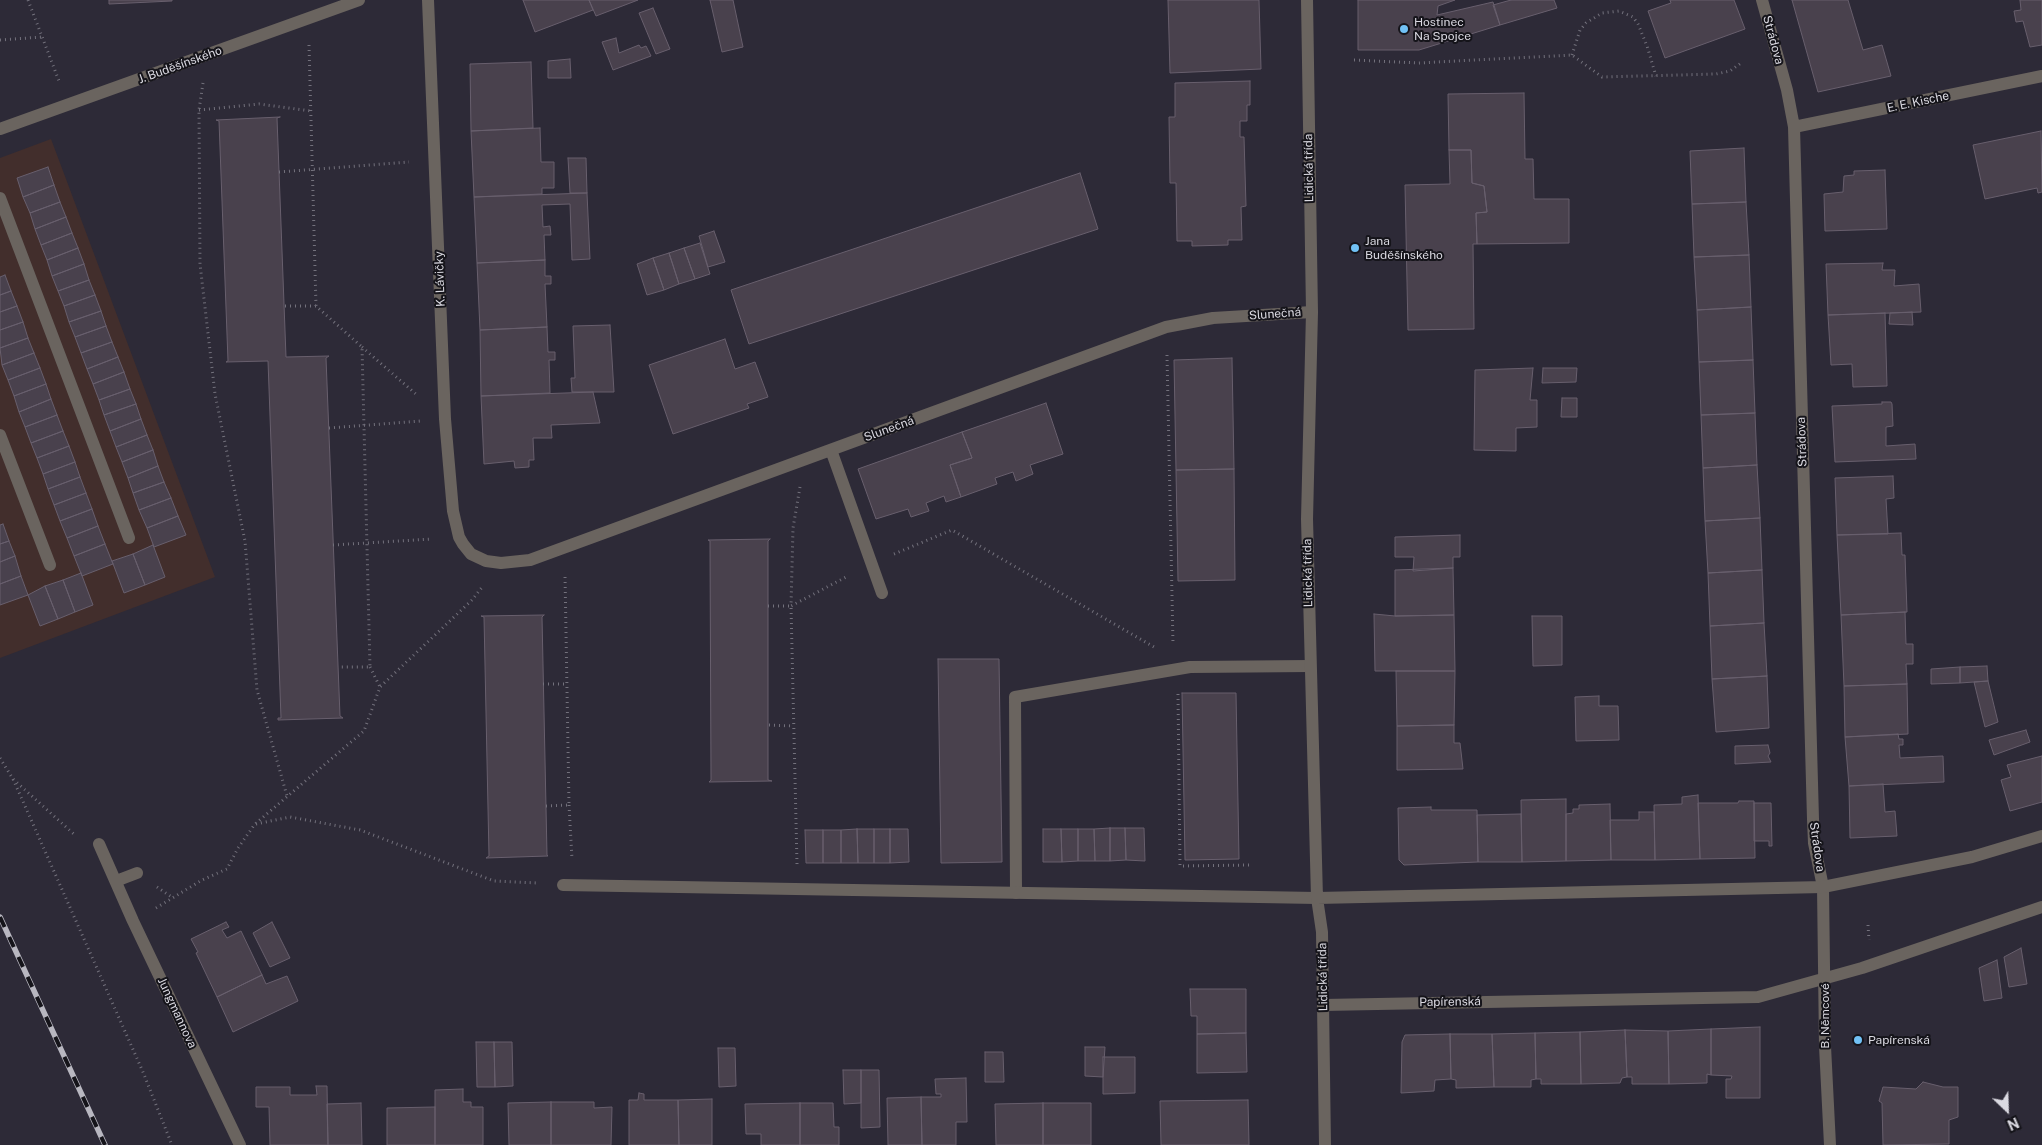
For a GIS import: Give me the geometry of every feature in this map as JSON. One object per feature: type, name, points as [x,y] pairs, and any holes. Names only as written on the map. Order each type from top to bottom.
[{"type":"street","name":"J. Buděšínského","points":[[0,130],[359,0]]},
{"type":"street","name":"K. Lávičky","points":[[428,0],[445,419],[453,511],[459,537],[471,554]]},
{"type":"street","name":"Lidická třída","points":[[1307,0],[1312,312],[1307,519],[1317,898],[1322,932],[1325,1145]]},
{"type":"street","name":"Strádova","points":[[1762,0],[1794,127],[1812,819],[1814,843],[1823,887]]},
{"type":"street","name":"E. E. Kische","points":[[1794,127],[2042,76]]},
{"type":"street","points":[[0,198],[129,538]]},
{"type":"street","name":"Slunečná","points":[[471,554],[486,561],[501,563],[530,560],[1166,327],[1212,318],[1312,312]]},
{"type":"street","points":[[0,435],[50,565]]},
{"type":"street","points":[[831,450],[882,593]]},
{"type":"street","points":[[1016,893],[1015,697],[1180,664],[1310,666]]},
{"type":"street","points":[[568,885],[1317,898],[1823,887],[1972,857],[2042,836]]},
{"type":"street","name":"Jungmannova","points":[[99,844],[133,921],[240,1145]]},
{"type":"street","points":[[116,881],[137,873]]},
{"type":"street","name":"B. Němcové","points":[[1823,887],[1825,1046],[1830,1145]]},
{"type":"street","name":"Papírenská","points":[[1323,1005],[1758,997],[1825,980],[2042,907]]},
{"type":"path","points":[[28,0],[68,105]]},
{"type":"path","points":[[1572,55],[1580,30],[1586,23],[1602,13],[1619,11],[1633,18],[1638,24],[1656,76]]},
{"type":"path","points":[[0,40],[42,37]]},
{"type":"path","points":[[309,39],[316,306]]},
{"type":"path","points":[[1354,60],[1418,63],[1572,55],[1602,77],[1716,74],[1730,71],[1741,64]]},
{"type":"path","points":[[204,78],[199,110],[200,264],[215,394],[245,541],[258,690],[287,796]]},
{"type":"path","points":[[199,110],[259,104],[311,111]]},
{"type":"path","points":[[279,172],[435,160]]},
{"type":"path","points":[[284,306],[316,306],[445,419]]},
{"type":"path","points":[[362,347],[370,667],[380,687]]},
{"type":"path","points":[[1167,355],[1180,664],[1180,866],[1250,865]]},
{"type":"path","points":[[329,428],[445,419]]},
{"type":"path","points":[[798,889],[791,606],[793,528],[800,484]]},
{"type":"path","points":[[768,606],[791,606],[872,564],[952,530],[1180,664]]},
{"type":"path","points":[[333,545],[459,537]]},
{"type":"path","points":[[255,824],[290,817],[360,830],[494,881],[568,885],[569,805],[565,567]]},
{"type":"path","points":[[133,921],[202,880],[227,869],[238,848],[255,824],[364,730],[380,687],[472,600],[484,586]]},
{"type":"path","points":[[338,667],[370,667]]},
{"type":"path","points":[[543,684],[567,684]]},
{"type":"path","points":[[769,725],[793,726]]},
{"type":"path","points":[[0,758],[13,779],[143,1072],[172,1145]]},
{"type":"path","points":[[13,779],[107,861]]},
{"type":"path","points":[[546,806],[569,805]]},
{"type":"path","points":[[1868,925],[1869,945]]},
{"type":"shaded area","points":[[51,139],[215,577],[0,658],[0,158]]},
{"type":"building","points":[[109,0],[172,0],[172,1],[109,4]]},
{"type":"building","points":[[523,0],[589,0],[593,10],[535,32]]},
{"type":"building","points":[[589,0],[638,0],[596,16]]},
{"type":"building","points":[[710,0],[733,0],[743,47],[722,52]]},
{"type":"building","points":[[1168,0],[1259,0],[1261,69],[1170,73]]},
{"type":"building","points":[[1358,0],[1455,0],[1438,6],[1437,15],[1493,2],[1500,25],[1419,50],[1358,50]]},
{"type":"building","points":[[1511,0],[1554,0],[1557,8],[1500,25],[1493,5]]},
{"type":"building","points":[[1670,0],[1734,0],[1745,29],[1665,58],[1648,11],[1671,3]]},
{"type":"building","points":[[1792,0],[1848,0],[1863,50],[1882,45],[1891,76],[1818,92]]},
{"type":"building","points":[[2020,0],[2042,0],[2042,45],[2030,47],[2023,21],[2016,22],[2014,11],[2021,10]]},
{"type":"building","points":[[653,8],[670,49],[656,54],[639,13]]},
{"type":"building","points":[[616,38],[619,53],[639,45],[641,48],[646,46],[651,56],[613,70],[602,42]]},
{"type":"building","points":[[570,59],[571,78],[548,78],[548,61]]},
{"type":"building","points":[[531,62],[533,128],[471,131],[470,64]]},
{"type":"building","points":[[1250,81],[1250,105],[1247,105],[1247,121],[1240,121],[1240,137],[1244,137],[1246,206],[1241,207],[1242,240],[1228,240],[1228,245],[1192,246],[1192,241],[1177,241],[1176,183],[1170,183],[1169,117],[1175,117],[1175,83]]},
{"type":"building","points":[[1524,93],[1525,159],[1533,159],[1534,199],[1569,199],[1569,243],[1477,244],[1476,213],[1487,212],[1484,186],[1472,183],[1471,150],[1449,150],[1448,94]]},
{"type":"building","points":[[280,117],[277,118],[286,357],[329,356],[326,358],[340,716],[343,718],[278,720],[278,718],[281,718],[268,361],[226,362],[228,361],[219,121],[216,120]]},
{"type":"building","points":[[540,128],[541,162],[554,162],[554,188],[542,188],[542,194],[474,197],[471,131]]},
{"type":"building","points":[[2041,131],[2042,192],[2038,193],[2037,188],[1985,199],[1973,145]]},
{"type":"building","points":[[1744,148],[1746,202],[1692,204],[1690,151]]},
{"type":"building","points":[[1449,150],[1471,150],[1472,183],[1484,186],[1487,212],[1476,213],[1477,244],[1473,244],[1474,329],[1408,330],[1405,185],[1450,184]]},
{"type":"building","points":[[568,158],[586,158],[587,193],[570,193]]},
{"type":"building","points":[[48,167],[54,185],[23,197],[17,178]]},
{"type":"building","points":[[1885,170],[1887,229],[1825,231],[1824,194],[1843,192],[1844,176],[1854,175],[1854,171]]},
{"type":"building","points":[[1080,173],[1098,229],[749,344],[731,290]]},
{"type":"building","points":[[54,185],[60,202],[30,213],[23,197]]},
{"type":"building","points":[[587,193],[590,259],[572,260],[570,204],[542,205],[543,227],[550,226],[551,235],[544,235],[545,260],[477,263],[474,197]]},
{"type":"building","points":[[60,202],[66,217],[35,229],[30,213]]},
{"type":"building","points":[[1746,202],[1749,255],[1694,257],[1692,204]]},
{"type":"building","points":[[66,217],[72,233],[41,245],[35,229]]},
{"type":"building","points":[[714,231],[725,262],[708,267],[699,236]]},
{"type":"building","points":[[72,233],[78,248],[47,260],[41,245]]},
{"type":"building","points":[[700,243],[710,274],[695,279],[684,248]]},
{"type":"building","points":[[78,248],[84,264],[52,276],[47,260]]},
{"type":"building","points":[[684,248],[695,279],[679,284],[669,253]]},
{"type":"building","points":[[669,253],[679,284],[664,290],[653,258]]},
{"type":"building","points":[[1749,255],[1751,307],[1697,310],[1694,257]]},
{"type":"building","points":[[653,258],[664,290],[647,295],[637,264]]},
{"type":"building","points":[[545,260],[545,276],[551,276],[551,284],[545,284],[547,327],[480,330],[477,263]]},
{"type":"building","points":[[1883,263],[1882,270],[1895,270],[1894,286],[1919,284],[1921,312],[1828,315],[1826,264]]},
{"type":"building","points":[[84,264],[89,280],[58,291],[52,276]]},
{"type":"building","points":[[5,275],[11,291],[0,295],[0,277]]},
{"type":"building","points":[[89,280],[95,295],[64,306],[58,291]]},
{"type":"building","points":[[11,291],[17,306],[0,312],[0,295]]},
{"type":"building","points":[[95,295],[101,311],[69,322],[64,306]]},
{"type":"building","points":[[17,306],[23,322],[0,330],[0,312]]},
{"type":"building","points":[[1751,307],[1753,360],[1699,362],[1697,310]]},
{"type":"building","points":[[101,311],[106,326],[75,337],[69,322]]},
{"type":"building","points":[[1912,312],[1913,325],[1889,324],[1890,313]]},
{"type":"building","points":[[1885,313],[1887,386],[1853,387],[1852,364],[1831,365],[1828,315]]},
{"type":"building","points":[[23,322],[28,338],[0,348],[0,330]]},
{"type":"building","points":[[610,325],[614,392],[572,392],[571,378],[575,378],[573,326]]},
{"type":"building","points":[[106,326],[112,342],[81,353],[75,337]]},
{"type":"building","points":[[547,327],[548,352],[555,352],[555,360],[549,360],[550,393],[481,396],[480,330]]},
{"type":"building","points":[[28,338],[34,353],[2,365],[0,348]]},
{"type":"building","points":[[725,339],[735,369],[755,362],[768,397],[747,404],[749,408],[673,434],[649,365]]},
{"type":"building","points":[[112,342],[118,357],[87,369],[81,353]]},
{"type":"building","points":[[34,353],[40,368],[8,380],[2,365]]},
{"type":"building","points":[[118,357],[124,372],[93,384],[87,369]]},
{"type":"building","points":[[1232,358],[1234,469],[1176,470],[1174,360]]},
{"type":"building","points":[[1753,360],[1755,413],[1701,415],[1699,362]]},
{"type":"building","points":[[40,368],[46,384],[14,396],[8,380]]},
{"type":"building","points":[[1533,368],[1530,400],[1537,400],[1537,427],[1516,428],[1516,451],[1474,450],[1475,370]]},
{"type":"building","points":[[1543,368],[1577,368],[1576,382],[1542,383]]},
{"type":"building","points":[[124,372],[130,389],[99,400],[93,384]]},
{"type":"building","points":[[46,384],[51,399],[19,412],[14,396]]},
{"type":"building","points":[[130,389],[136,404],[104,415],[99,400]]},
{"type":"building","points":[[593,392],[600,423],[551,425],[552,438],[533,438],[534,460],[529,460],[529,467],[515,468],[514,461],[484,464],[481,396]]},
{"type":"building","points":[[1562,398],[1577,398],[1577,417],[1561,417]]},
{"type":"building","points":[[51,399],[57,415],[25,427],[19,412]]},
{"type":"building","points":[[1882,402],[1891,402],[1892,404],[1893,426],[1886,427],[1886,446],[1915,444],[1916,459],[1835,462],[1832,406],[1882,404]]},
{"type":"building","points":[[1046,403],[1063,454],[1030,465],[1033,474],[1016,481],[1013,472],[995,478],[997,484],[961,497],[950,465],[972,458],[962,432]]},
{"type":"building","points":[[136,404],[141,419],[110,431],[104,415]]},
{"type":"building","points":[[1755,413],[1757,465],[1703,468],[1701,415]]},
{"type":"building","points":[[57,415],[63,431],[31,443],[25,427]]},
{"type":"building","points":[[141,419],[147,435],[116,447],[110,431]]},
{"type":"building","points":[[63,431],[69,446],[37,458],[31,443]]},
{"type":"building","points":[[962,432],[972,458],[950,465],[961,497],[946,502],[944,496],[926,503],[929,511],[911,517],[908,509],[876,519],[858,469]]},
{"type":"building","points":[[147,435],[153,450],[122,462],[116,447]]},
{"type":"building","points":[[69,446],[75,462],[43,474],[37,458]]},
{"type":"building","points":[[153,450],[158,466],[128,478],[122,462]]},
{"type":"building","points":[[75,462],[80,477],[48,489],[43,474]]},
{"type":"building","points":[[1757,465],[1760,518],[1705,521],[1703,468]]},
{"type":"building","points":[[158,466],[164,482],[133,493],[128,478]]},
{"type":"building","points":[[1234,469],[1235,580],[1178,581],[1176,470]]},
{"type":"building","points":[[1893,476],[1894,498],[1886,499],[1888,534],[1837,535],[1835,478]]},
{"type":"building","points":[[80,477],[86,493],[54,505],[48,489]]},
{"type":"building","points":[[164,482],[171,498],[139,510],[133,493]]},
{"type":"building","points":[[86,493],[92,509],[60,521],[54,505]]},
{"type":"building","points":[[171,498],[178,516],[147,528],[139,510]]},
{"type":"building","points":[[92,509],[98,526],[67,538],[60,521]]},
{"type":"building","points":[[178,516],[186,535],[154,547],[147,528]]},
{"type":"building","points":[[1760,518],[1762,570],[1708,573],[1705,521]]},
{"type":"building","points":[[3,524],[9,541],[0,544],[0,525]]},
{"type":"building","points":[[98,526],[105,544],[74,556],[67,538]]},
{"type":"building","points":[[1901,533],[1902,555],[1905,555],[1907,612],[1841,615],[1837,535]]},
{"type":"building","points":[[1460,535],[1460,557],[1453,557],[1453,568],[1413,571],[1414,557],[1395,557],[1395,537]]},
{"type":"building","points":[[770,539],[768,541],[768,780],[772,781],[709,782],[711,780],[710,541],[708,540]]},
{"type":"building","points":[[9,541],[15,556],[0,562],[0,544]]},
{"type":"building","points":[[105,544],[113,564],[82,576],[74,556]]},
{"type":"building","points":[[153,545],[165,577],[145,585],[133,554]]},
{"type":"building","points":[[133,554],[145,585],[124,593],[112,561]]},
{"type":"building","points":[[15,556],[21,576],[0,584],[0,562]]},
{"type":"building","points":[[1453,568],[1454,615],[1395,616],[1395,570]]},
{"type":"building","points":[[1762,570],[1764,623],[1710,626],[1708,573]]},
{"type":"building","points":[[81,573],[93,605],[75,612],[63,580]]},
{"type":"building","points":[[21,576],[28,595],[0,605],[0,584]]},
{"type":"building","points":[[63,580],[75,612],[58,619],[45,586]]},
{"type":"building","points":[[45,586],[58,619],[40,626],[28,595]]},
{"type":"building","points":[[1905,612],[1906,644],[1913,644],[1913,664],[1906,664],[1907,684],[1844,686],[1841,615]]},
{"type":"building","points":[[1374,614],[1395,616],[1454,615],[1455,671],[1375,671]]},
{"type":"building","points":[[544,615],[542,617],[548,856],[486,858],[489,856],[484,617],[481,616]]},
{"type":"building","points":[[1532,616],[1562,616],[1562,665],[1533,666]]},
{"type":"building","points":[[1764,623],[1767,676],[1712,679],[1710,626]]},
{"type":"building","points":[[938,659],[999,659],[1002,862],[941,863]]},
{"type":"building","points":[[1987,666],[1988,681],[1960,683],[1960,667]]},
{"type":"building","points":[[1960,667],[1960,683],[1931,684],[1931,669]]},
{"type":"building","points":[[1396,671],[1455,671],[1454,725],[1397,726]]},
{"type":"building","points":[[1767,676],[1769,728],[1716,732],[1712,679]]},
{"type":"building","points":[[1988,681],[1998,722],[1985,727],[1974,682]]},
{"type":"building","points":[[1907,684],[1908,734],[1845,737],[1844,686]]},
{"type":"building","points":[[1182,693],[1236,693],[1239,859],[1185,860]]},
{"type":"building","points":[[1599,696],[1599,706],[1618,706],[1619,740],[1576,741],[1575,697]]},
{"type":"building","points":[[1454,725],[1454,743],[1460,743],[1463,769],[1397,770],[1397,726]]},
{"type":"building","points":[[2026,730],[2030,742],[1994,755],[1989,740]]},
{"type":"building","points":[[1898,734],[1899,739],[1903,739],[1903,745],[1899,745],[1900,758],[1943,756],[1944,782],[1849,786],[1845,737]]},
{"type":"building","points":[[1768,745],[1770,753],[1768,756],[1771,762],[1735,764],[1735,746]]},
{"type":"building","points":[[2042,756],[2042,802],[2010,811],[2001,780],[2011,777],[2007,765]]},
{"type":"building","points":[[1883,784],[1885,812],[1895,811],[1897,836],[1850,838],[1849,786]]},
{"type":"building","points":[[1698,795],[1700,859],[1655,860],[1654,805],[1682,804],[1682,797]]},
{"type":"building","points":[[1566,799],[1566,861],[1522,862],[1521,800]]},
{"type":"building","points":[[1739,801],[1754,801],[1755,858],[1700,859],[1698,803],[1738,803]]},
{"type":"building","points":[[1754,803],[1771,803],[1772,846],[1769,846],[1769,841],[1754,841]]},
{"type":"building","points":[[1610,804],[1611,860],[1566,861],[1566,814],[1573,813],[1573,809],[1579,809],[1579,805]]},
{"type":"building","points":[[1431,807],[1431,810],[1477,810],[1478,862],[1404,865],[1399,860],[1398,808]]},
{"type":"building","points":[[1639,812],[1654,812],[1655,860],[1611,860],[1610,820],[1639,820]]},
{"type":"building","points":[[1521,814],[1522,862],[1478,862],[1477,815]]},
{"type":"building","points":[[1110,828],[1125,828],[1126,860],[1110,861]]},
{"type":"building","points":[[1110,828],[1110,861],[1095,861],[1094,829]]},
{"type":"building","points":[[1125,828],[1144,828],[1145,861],[1126,860]]},
{"type":"building","points":[[857,829],[858,863],[841,863],[841,830]]},
{"type":"building","points":[[857,829],[874,829],[874,863],[858,863]]},
{"type":"building","points":[[874,829],[890,829],[890,863],[874,863]]},
{"type":"building","points":[[890,829],[908,829],[909,862],[890,863]]},
{"type":"building","points":[[1043,829],[1061,829],[1062,862],[1043,862]]},
{"type":"building","points":[[1061,829],[1078,829],[1078,861],[1062,862]]},
{"type":"building","points":[[1078,829],[1094,829],[1095,861],[1078,861]]},
{"type":"building","points":[[805,830],[823,830],[823,863],[806,863]]},
{"type":"building","points":[[823,830],[841,830],[841,863],[823,863]]},
{"type":"building","points":[[226,922],[229,927],[222,930],[227,938],[241,931],[262,975],[217,997],[191,939]]},
{"type":"building","points":[[272,922],[290,958],[270,967],[253,933]]},
{"type":"building","points":[[2021,948],[2027,984],[2009,987],[2004,957]]},
{"type":"building","points":[[1997,960],[2002,998],[1984,1001],[1979,968]]},
{"type":"building","points":[[262,975],[266,984],[287,976],[298,1001],[233,1032],[217,997]]},
{"type":"building","points":[[1190,989],[1246,989],[1246,1033],[1197,1034],[1197,1016],[1191,1016]]},
{"type":"building","points":[[1760,1027],[1760,1098],[1726,1098],[1726,1079],[1731,1079],[1732,1076],[1711,1075],[1711,1029]]},
{"type":"building","points":[[1711,1029],[1711,1075],[1707,1074],[1707,1083],[1669,1084],[1668,1031]]},
{"type":"building","points":[[1625,1030],[1627,1077],[1622,1078],[1620,1083],[1581,1084],[1580,1032]]},
{"type":"building","points":[[1625,1030],[1668,1031],[1669,1084],[1632,1084],[1632,1077],[1627,1077]]},
{"type":"building","points":[[1580,1032],[1581,1084],[1541,1084],[1541,1079],[1536,1079],[1535,1033]]},
{"type":"building","points":[[1246,1033],[1247,1072],[1197,1073],[1197,1034]]},
{"type":"building","points":[[1535,1033],[1536,1079],[1531,1080],[1531,1087],[1494,1087],[1492,1034]]},
{"type":"building","points":[[1450,1034],[1451,1079],[1435,1080],[1434,1091],[1401,1093],[1402,1042],[1405,1035]]},
{"type":"building","points":[[1450,1034],[1492,1034],[1494,1087],[1456,1088],[1456,1080],[1451,1079]]},
{"type":"building","points":[[476,1042],[494,1042],[495,1087],[477,1087]]},
{"type":"building","points":[[494,1042],[512,1042],[513,1086],[495,1087]]},
{"type":"building","points":[[1085,1047],[1105,1047],[1103,1077],[1085,1076]]},
{"type":"building","points":[[718,1048],[735,1048],[736,1086],[719,1087]]},
{"type":"building","points":[[985,1052],[1003,1052],[1004,1082],[985,1082]]},
{"type":"building","points":[[1103,1057],[1135,1057],[1135,1093],[1103,1094]]},
{"type":"building","points":[[843,1070],[861,1070],[861,1103],[844,1104]]},
{"type":"building","points":[[861,1070],[879,1070],[880,1127],[861,1128]]},
{"type":"building","points":[[966,1078],[967,1122],[956,1122],[956,1145],[922,1145],[921,1097],[941,1097],[941,1094],[936,1094],[935,1079]]},
{"type":"building","points":[[1923,1082],[1943,1087],[1958,1087],[1958,1117],[1949,1120],[1949,1144],[1883,1145],[1882,1103],[1879,1101],[1883,1087],[1916,1089]]},
{"type":"building","points":[[316,1086],[327,1086],[328,1145],[270,1145],[269,1107],[256,1107],[256,1087],[290,1087],[290,1095],[317,1095]]},
{"type":"building","points":[[463,1089],[463,1102],[471,1102],[471,1107],[483,1107],[483,1145],[435,1145],[435,1090]]},
{"type":"building","points":[[639,1093],[644,1094],[644,1100],[678,1100],[679,1145],[629,1145],[629,1100],[638,1100]]},
{"type":"building","points":[[921,1097],[922,1145],[888,1145],[887,1098]]},
{"type":"building","points":[[712,1099],[712,1145],[679,1145],[678,1100]]},
{"type":"building","points":[[1248,1100],[1249,1145],[1161,1145],[1160,1101]]},
{"type":"building","points":[[551,1102],[551,1145],[509,1145],[508,1103]]},
{"type":"building","points":[[551,1102],[594,1102],[594,1108],[612,1107],[611,1145],[551,1145]]},
{"type":"building","points":[[361,1103],[362,1145],[328,1145],[327,1104]]},
{"type":"building","points":[[800,1103],[833,1103],[834,1127],[839,1127],[839,1145],[800,1145]]},
{"type":"building","points":[[800,1103],[800,1145],[761,1145],[761,1134],[746,1134],[745,1104]]},
{"type":"building","points":[[1043,1103],[1091,1103],[1091,1145],[1043,1145]]},
{"type":"building","points":[[1043,1103],[1043,1145],[996,1145],[995,1104]]},
{"type":"building","points":[[435,1107],[435,1145],[387,1145],[387,1108]]},
{"type":"railway","points":[[0,917],[105,1145]]},
{"type":"place","name":"Hostinec Na Spojce","points":[[1404,29]]},
{"type":"place","name":"Jana Buděšínského","points":[[1355,248]]},
{"type":"place","name":"Papírenská","points":[[1858,1040]]}]
